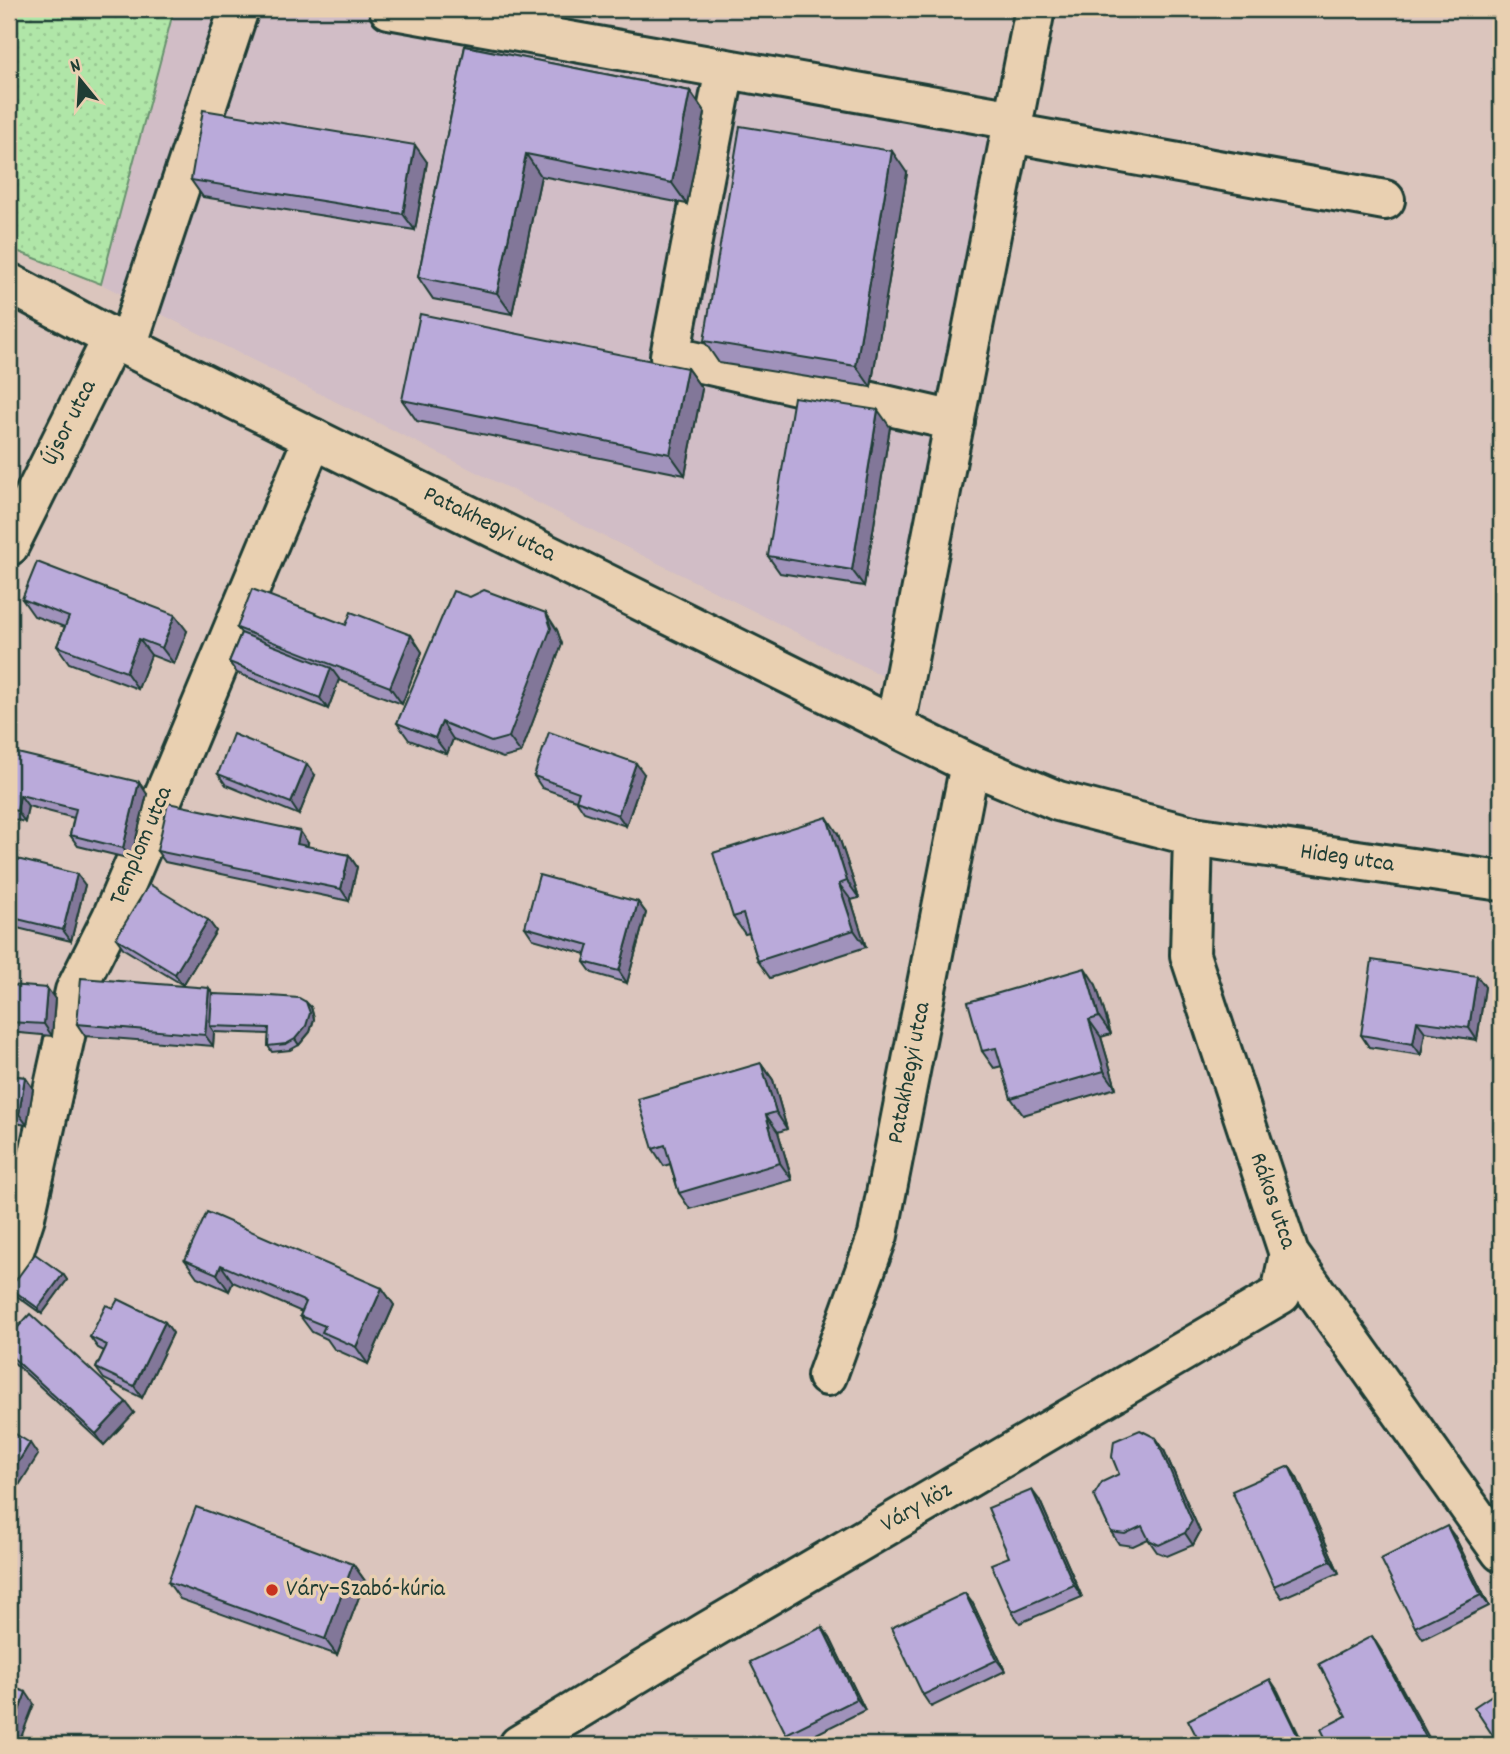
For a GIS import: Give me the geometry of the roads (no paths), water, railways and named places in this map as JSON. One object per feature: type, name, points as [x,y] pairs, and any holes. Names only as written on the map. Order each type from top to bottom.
[{"type":"street","name":"Újsor utca","points":[[9,546],[120,343],[239,9]]},
{"type":"street","points":[[389,9],[472,37],[725,69],[1385,200]]},
{"type":"street","points":[[895,726],[1035,9]]},
{"type":"street","points":[[725,69],[670,356],[955,421]]},
{"type":"street","name":"Patakhegyi utca","points":[[9,284],[120,343],[970,764],[1058,801],[1193,836]]},
{"type":"street","name":"Templom utca","points":[[9,1266],[29,1204],[75,992],[156,815],[313,438]]},
{"type":"street","name":"Patakhegyi utca","points":[[827,1376],[878,1235],[970,764]]},
{"type":"street","name":"Hideg utca","points":[[1193,836],[1501,881]]},
{"type":"street","name":"Rákos utca","points":[[1193,836],[1190,955],[1289,1254],[1501,1552]]},
{"type":"street","name":"Váry köz","points":[[519,1745],[1281,1294],[1289,1254]]},
{"type":"place","name":"Váry–Szabó-kúria","points":[[272,1590]]}]
